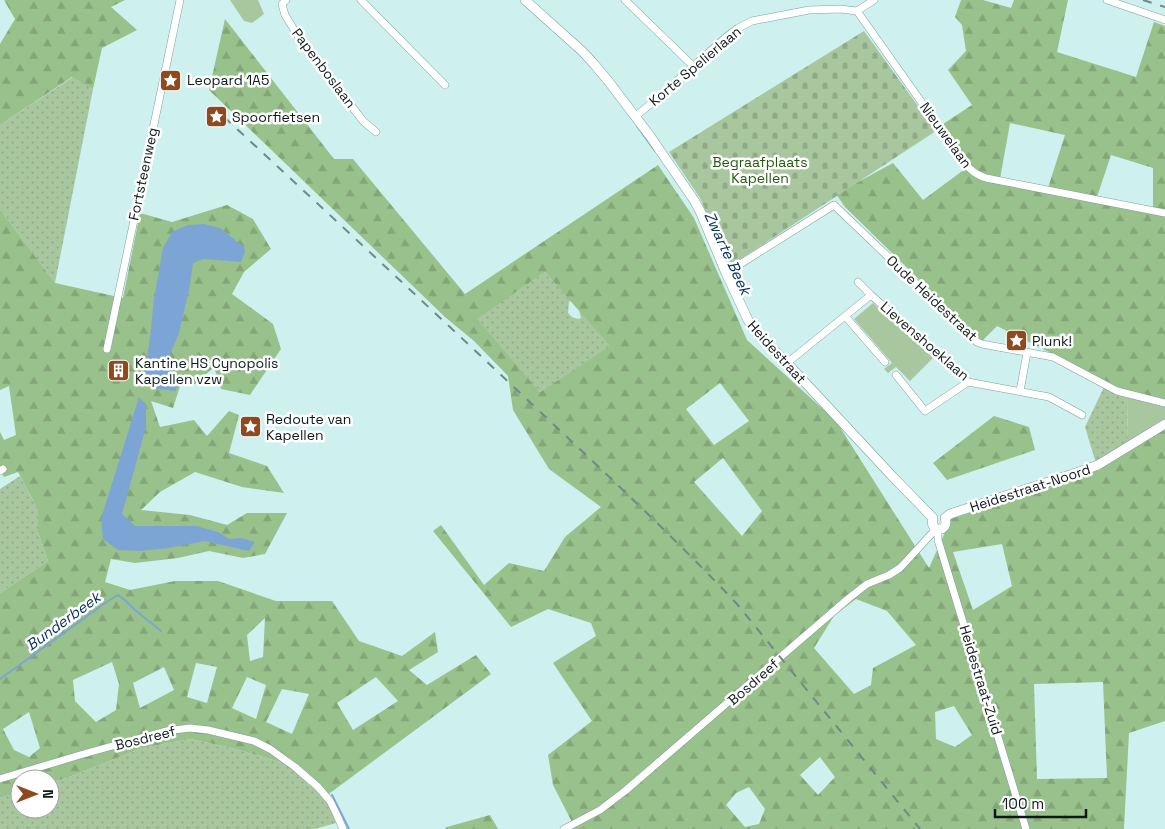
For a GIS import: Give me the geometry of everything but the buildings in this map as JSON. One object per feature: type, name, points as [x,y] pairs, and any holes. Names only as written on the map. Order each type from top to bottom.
[{"type":"street","name":"Fortsteenweg","points":[[107,349],[180,0]]},
{"type":"street","name":"Papenboslaan","points":[[286,0],[282,4],[283,10],[298,36],[363,121],[376,132]]},
{"type":"street","points":[[361,0],[445,85]]},
{"type":"street","name":"Heidestraat","points":[[525,0],[594,64],[635,117],[694,200],[726,273],[754,330],[933,518],[933,526],[937,529]]},
{"type":"street","points":[[625,0],[694,66]]},
{"type":"street","points":[[857,11],[874,0]]},
{"type":"street","points":[[1107,0],[1165,20]]},
{"type":"street","name":"Korte Spelierlaan","points":[[635,117],[738,28],[752,20],[809,10],[840,9],[857,11]]},
{"type":"street","name":"Nieuwelaan","points":[[857,11],[974,173],[986,178],[1165,213]]},
{"type":"street","name":"Oude Heidestraat","points":[[726,273],[834,205],[977,342],[1053,357],[1117,390],[1165,403]]},
{"type":"street","name":"Lievenshoeklaan","points":[[858,282],[968,382],[1049,397],[1082,415]]},
{"type":"street","points":[[787,363],[871,295]]},
{"type":"street","points":[[845,316],[885,362]]},
{"type":"street","points":[[1020,391],[1027,353]]},
{"type":"street","points":[[896,376],[926,411],[968,382]]},
{"type":"street","name":"Heidestraat-Noord","points":[[945,518],[950,514],[1098,465],[1165,424]]},
{"type":"street","points":[[933,518],[939,515],[945,518],[945,526],[942,529],[937,529]]},
{"type":"street","name":"Bosdreef","points":[[564,829],[600,810],[624,791],[849,598],[867,584],[900,568],[937,529]]},
{"type":"street","name":"Heidestraat-Zuid","points":[[937,529],[938,540],[1026,829]]},
{"type":"street","name":"Bosdreef","points":[[0,779],[80,754],[166,731],[190,728],[208,730],[254,741],[270,749],[295,767],[318,787],[330,801],[343,829]]},
{"type":"green space","points":[[4,0],[125,0],[111,7],[137,30],[102,48],[93,89],[72,77],[0,125],[0,44],[15,19]]},
{"type":"green space","points":[[230,0],[258,0],[264,14],[252,23],[244,21]]},
{"type":"green space","points":[[961,0],[983,0],[1011,8],[1014,0],[1068,0],[1057,52],[1136,77],[1154,22],[1165,26],[1165,721],[1129,733],[1124,829],[569,829],[574,826],[553,785],[548,755],[592,721],[553,663],[596,636],[591,623],[548,609],[511,627],[433,531],[441,525],[484,585],[509,563],[544,571],[565,537],[601,507],[549,469],[513,410],[508,376],[474,341],[445,317],[209,90],[225,19],[334,159],[353,159],[465,294],[658,165],[694,218],[747,340],[836,421],[929,568],[951,519],[1098,469],[1128,443],[1128,392],[997,326],[982,341],[845,207],[836,194],[893,163],[923,200],[965,169],[940,126],[972,105],[948,70],[966,51],[962,25],[955,17]],"holes":[[[1010,123],[1065,135],[1047,191],[1000,179]],[[1111,155],[1153,168],[1153,208],[1097,197]],[[545,272],[610,346],[540,392],[477,319]],[[720,383],[749,421],[714,445],[686,409]],[[723,458],[762,511],[742,536],[694,482]],[[1002,544],[1012,586],[973,610],[953,552]],[[856,599],[887,611],[916,645],[873,668],[871,685],[854,694],[814,648],[834,616]],[[1103,682],[1107,778],[1037,779],[1034,684]],[[954,706],[972,735],[955,747],[936,739],[935,712]],[[820,757],[835,777],[818,795],[800,775]],[[749,787],[765,809],[759,824],[745,827],[726,805],[736,793]]]},
{"type":"green space","name":"Begraafplaats Kapellen","points":[[864,31],[936,131],[730,266],[700,198],[669,152]]},
{"type":"green space","points":[[73,77],[93,89],[55,283],[0,209],[0,125]]},
{"type":"green space","points":[[227,205],[253,219],[271,249],[244,272],[232,294],[273,324],[281,349],[250,395],[221,389],[214,367],[195,384],[182,380],[173,408],[151,401],[160,427],[194,420],[207,436],[229,411],[239,415],[229,453],[267,466],[284,493],[242,487],[195,472],[160,492],[141,510],[190,515],[227,525],[247,513],[287,513],[265,554],[243,558],[209,551],[178,558],[135,563],[111,559],[105,582],[130,590],[175,581],[218,581],[276,601],[332,601],[359,641],[402,656],[435,632],[438,652],[409,670],[427,685],[476,655],[491,674],[326,796],[284,763],[232,748],[190,739],[142,748],[60,780],[60,769],[10,769],[10,795],[0,798],[0,593],[48,561],[38,532],[38,509],[18,472],[4,477],[0,470],[0,432],[4,440],[16,435],[9,386],[0,390],[0,209],[55,283],[123,298],[140,213],[172,222]],"holes":[[[265,618],[263,657],[250,661],[247,635]],[[112,662],[119,684],[116,710],[96,722],[75,701],[73,680]],[[196,663],[217,667],[207,703],[187,697]],[[164,667],[174,690],[140,708],[133,683]],[[247,677],[266,685],[256,719],[232,708]],[[376,677],[398,701],[353,730],[337,703]],[[282,689],[309,694],[292,734],[266,722]],[[29,712],[40,748],[29,757],[14,750],[3,729]]]},
{"type":"green space","points":[[545,272],[572,302],[569,301],[568,313],[578,319],[581,318],[579,310],[611,346],[540,392],[476,319]]},
{"type":"green space","points":[[873,303],[933,358],[910,381],[896,367],[888,373],[884,369],[892,363],[854,319]]},
{"type":"green space","points":[[1104,387],[1127,398],[1128,443],[1096,463],[1085,427]]},
{"type":"green space","points":[[1127,398],[1165,406],[1165,420],[1128,443]]},
{"type":"green space","points":[[994,416],[1029,427],[1035,450],[947,480],[933,463]]},
{"type":"green space","points":[[20,476],[38,509],[38,532],[48,561],[0,593],[0,489]]},
{"type":"green space","points":[[190,739],[232,748],[284,763],[328,795],[336,823],[315,829],[0,829],[0,798],[10,795],[10,819],[60,819],[60,780],[142,748]]},
{"type":"green space","points":[[490,815],[498,829],[445,829],[447,827]]},
{"type":"water","points":[[204,224],[220,228],[244,247],[245,252],[241,262],[203,259],[193,263],[179,333],[169,357],[177,380],[176,391],[158,389],[143,379],[163,248],[172,232],[188,225]]},
{"type":"water","points":[[139,397],[146,406],[146,427],[122,514],[135,526],[196,526],[218,532],[229,539],[241,538],[255,542],[249,551],[205,541],[141,551],[118,550],[103,539],[101,519]]},
{"type":"waterway","name":"Zwarte Beek","points":[[637,126],[655,151]]},
{"type":"waterway","name":"Bunderbeek","points":[[0,679],[118,595],[161,631]]},
{"type":"waterway","name":"Bunderbeek","points":[[332,795],[349,829]]},
{"type":"railway","points":[[1143,0],[1165,7]]},
{"type":"railway","points":[[224,117],[586,455],[712,578],[737,604],[920,829]]},
{"type":"place","name":"Leopard 1A5","points":[[171,80]]},
{"type":"place","name":"Spoorfietsen","points":[[216,117]]},
{"type":"place","name":"Plunk!","points":[[1016,341]]},
{"type":"place","name":"Kantine HS Cynopolis Kapellen vzw","points":[[119,371]]},
{"type":"place","name":"Redoute van Kapellen","points":[[250,427]]}]
